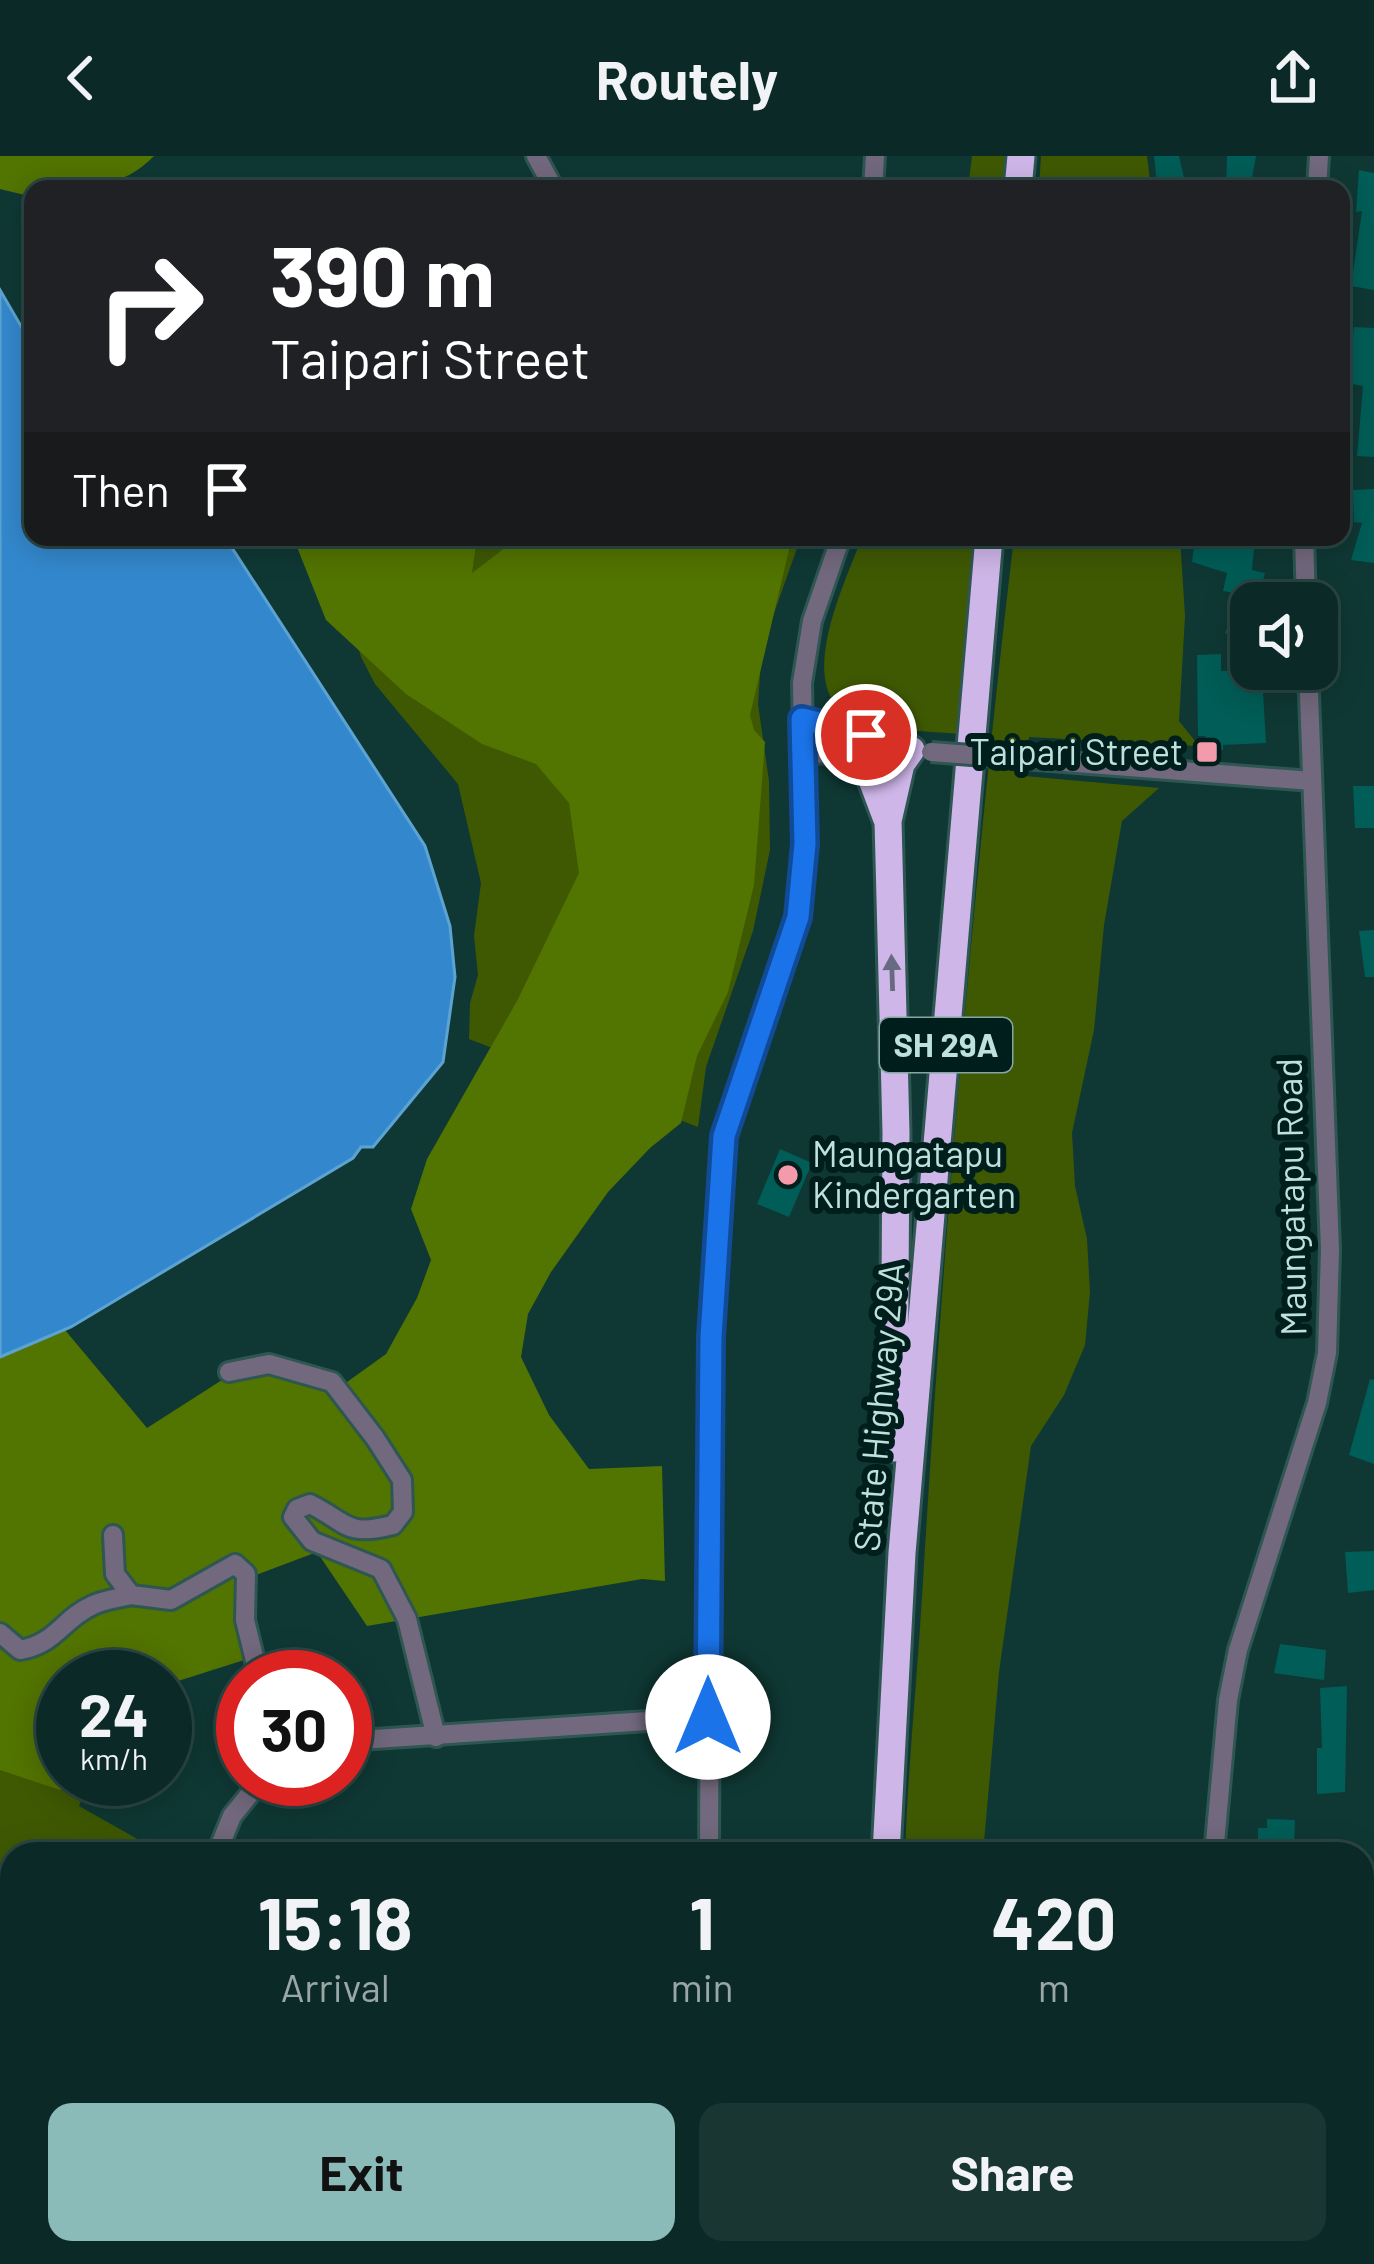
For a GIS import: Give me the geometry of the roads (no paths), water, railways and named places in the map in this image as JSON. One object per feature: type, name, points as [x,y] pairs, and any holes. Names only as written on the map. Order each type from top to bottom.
[{"type":"highway","name":"State Highway 29A","points":[[887,1842],[902,1553],[988,546]]},
{"type":"highway","name":"SH 29A","points":[[902,1553],[893,1504],[896,1132],[887,821],[895,780],[921,751]]},
{"type":"highway","name":"SH 29A","points":[[862,753],[887,821]]},
{"type":"street","points":[[709,1842],[711,1337],[724,1136],[798,917],[805,844],[802,719],[806,651],[838,546]]},
{"type":"street","points":[[1304,546],[1305,582]]},
{"type":"street","name":"Maungatapu Road","points":[[1215,1842],[1226,1718],[1238,1650],[1318,1403],[1327,1353],[1330,1250],[1309,690]]},
{"type":"street","points":[[802,719],[921,751]]},
{"type":"street","points":[[804,754],[921,751],[1312,781]]},
{"type":"street","points":[[229,1372],[268,1364],[332,1382],[401,1480],[403,1512],[393,1525],[359,1530],[341,1526],[310,1504],[297,1509],[293,1517],[311,1540],[381,1569],[407,1619],[436,1736]]},
{"type":"street","points":[[113,1535],[115,1574],[131,1595]]},
{"type":"street","points":[[0,1633],[20,1650],[44,1646],[68,1621],[94,1604],[131,1595],[171,1600],[235,1564],[247,1574],[245,1620],[252,1650]]},
{"type":"street","points":[[372,1740],[708,1717]]},
{"type":"street","points":[[221,1842],[240,1806]]},
{"type":"water","points":[[0,290],[24,331],[24,546],[231,546],[425,846],[450,926],[455,977],[443,1062],[373,1147],[361,1147],[353,1158],[71,1327],[0,1357]]},
{"type":"place","name":"Taipari Street","points":[[1207,752]]},
{"type":"place","name":"Maungatapu Kindergarten","points":[[788,1175]]}]
